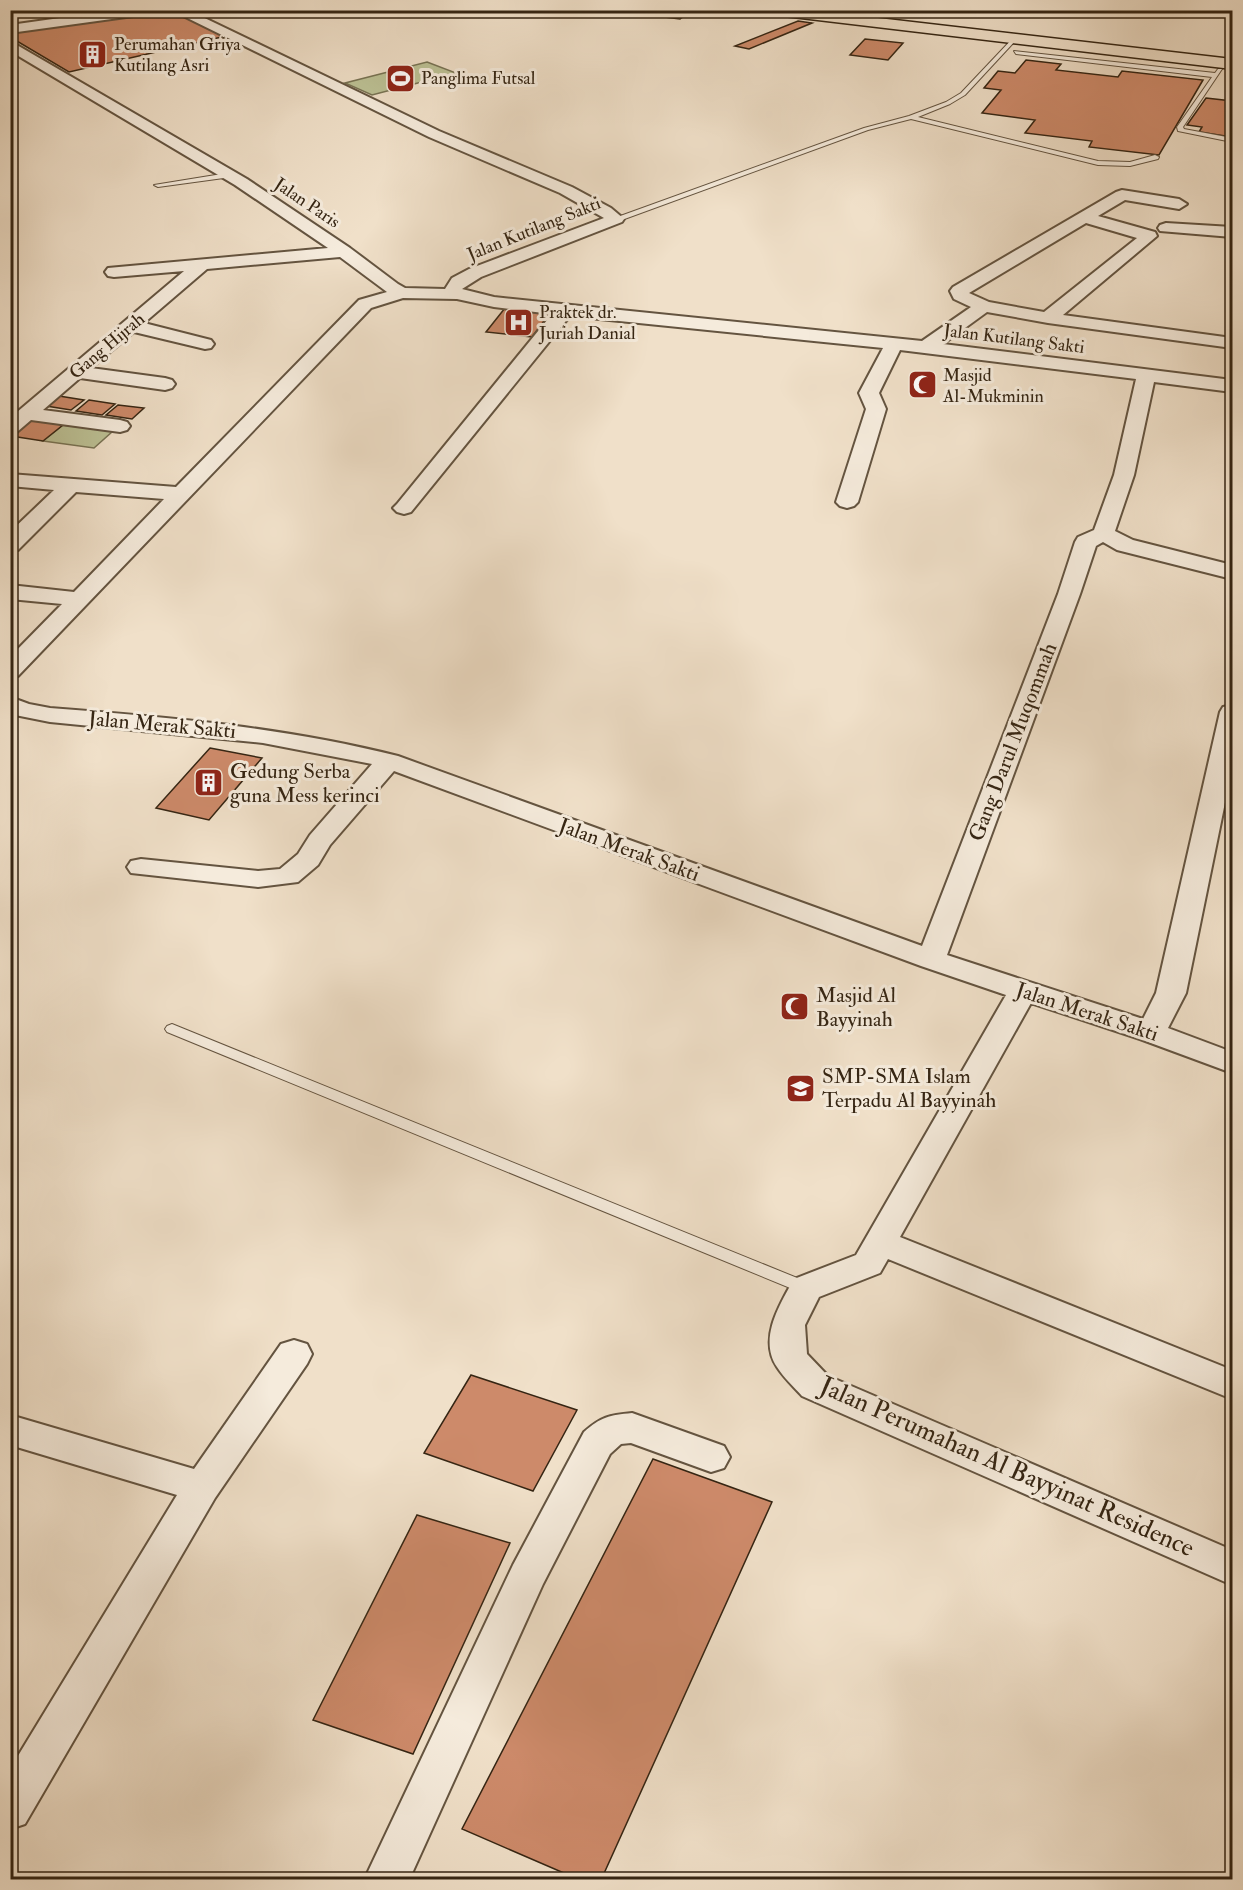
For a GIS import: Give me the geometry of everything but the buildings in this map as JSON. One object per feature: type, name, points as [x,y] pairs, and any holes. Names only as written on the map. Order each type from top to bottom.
[{"type":"main road","points":[[767,10],[1227,64]]},
{"type":"main road","points":[[903,11],[1227,64]]},
{"type":"street","points":[[10,29],[148,10]]},
{"type":"street","name":"Jalan Kutilang Sakti","points":[[177,10],[434,134],[566,190],[616,219]]},
{"type":"street","name":"Jalan Paris","points":[[10,45],[228,175],[402,293]]},
{"type":"street","points":[[1179,204],[1122,195],[958,293],[984,306],[1048,318],[1233,343]]},
{"type":"street","points":[[1048,318],[1149,236],[1084,217]]},
{"type":"street","name":"Jalan Kutilang Sakti","points":[[616,219],[475,273],[458,282],[453,289],[457,294],[494,302],[926,347],[1233,386]]},
{"type":"street","points":[[1166,228],[1233,232]]},
{"type":"street","points":[[114,272],[344,252]]},
{"type":"street","name":"Gang Hijrah","points":[[10,428],[204,264]]},
{"type":"street","points":[[10,671],[365,304],[402,293],[457,294]]},
{"type":"street","points":[[926,347],[984,306]]},
{"type":"street","points":[[404,508],[565,310]]},
{"type":"street","points":[[132,326],[205,344]]},
{"type":"street","points":[[847,502],[876,410],[869,393],[894,344]]},
{"type":"street","points":[[77,372],[165,384]]},
{"type":"street","points":[[1146,375],[1124,475],[1103,534],[1125,545],[1233,572]]},
{"type":"street","points":[[28,414],[120,426]]},
{"type":"street","points":[[10,480],[180,494]]},
{"type":"street","points":[[10,545],[71,485]]},
{"type":"street","name":"Gang Darul Muqommah","points":[[932,960],[1069,594],[1086,542],[1103,534]]},
{"type":"street","points":[[10,592],[79,599]]},
{"type":"street","name":"Jalan Merak Sakti","points":[[10,705],[22,710],[50,715],[230,730],[327,746],[389,761],[932,960],[1151,1032],[1233,1063]]},
{"type":"street","points":[[1151,1032],[1171,993],[1233,712]]},
{"type":"street","points":[[141,867],[258,879],[288,876],[308,859],[320,841],[389,761]]},
{"type":"street","points":[[806,1288],[868,1264],[882,1243],[1023,991]]},
{"type":"street","points":[[882,1243],[1233,1385]]},
{"type":"street","name":"Jalan Perumahan Al Bayyinat Residence","points":[[806,1288],[788,1325],[790,1358],[815,1386],[1233,1568]]},
{"type":"street","points":[[10,1809],[202,1487],[294,1354]]},
{"type":"street","points":[[386,1880],[527,1576],[597,1443],[612,1430],[632,1428],[711,1457]]},
{"type":"street","points":[[10,1430],[202,1487]]},
{"type":"lane","points":[[55,10],[69,21]]},
{"type":"lane","points":[[616,219],[867,129],[911,117],[948,103],[963,93],[1022,40]]},
{"type":"lane","points":[[1227,64],[1180,128],[1181,131],[1233,140]]},
{"type":"lane","points":[[911,117],[1098,163],[1130,164],[1155,157]]},
{"type":"lane","points":[[158,185],[228,175]]},
{"type":"lane","points":[[172,1029],[806,1288]]},
{"type":"green space","name":"Panglima Futsal","points":[[427,62],[456,73],[372,95],[345,83]]},
{"type":"green space","points":[[63,425],[113,431],[94,448],[43,441]]},
{"type":"place","name":"Perumahan Griya Kutilang Asri","points":[[93,54]]},
{"type":"place","name":"Panglima Futsal","points":[[400,78]]},
{"type":"place","name":"Praktek dr. Juriah Danial","points":[[518,322]]},
{"type":"place","name":"Masjid Al-Mukminin","points":[[922,385]]},
{"type":"place","name":"Gedung Serba guna Mess kerinci","points":[[209,783]]},
{"type":"place","name":"Masjid Al Bayyinah","points":[[795,1007]]},
{"type":"place","name":"SMP-SMA Islam Terpadu Al Bayyinah","points":[[801,1088]]}]
